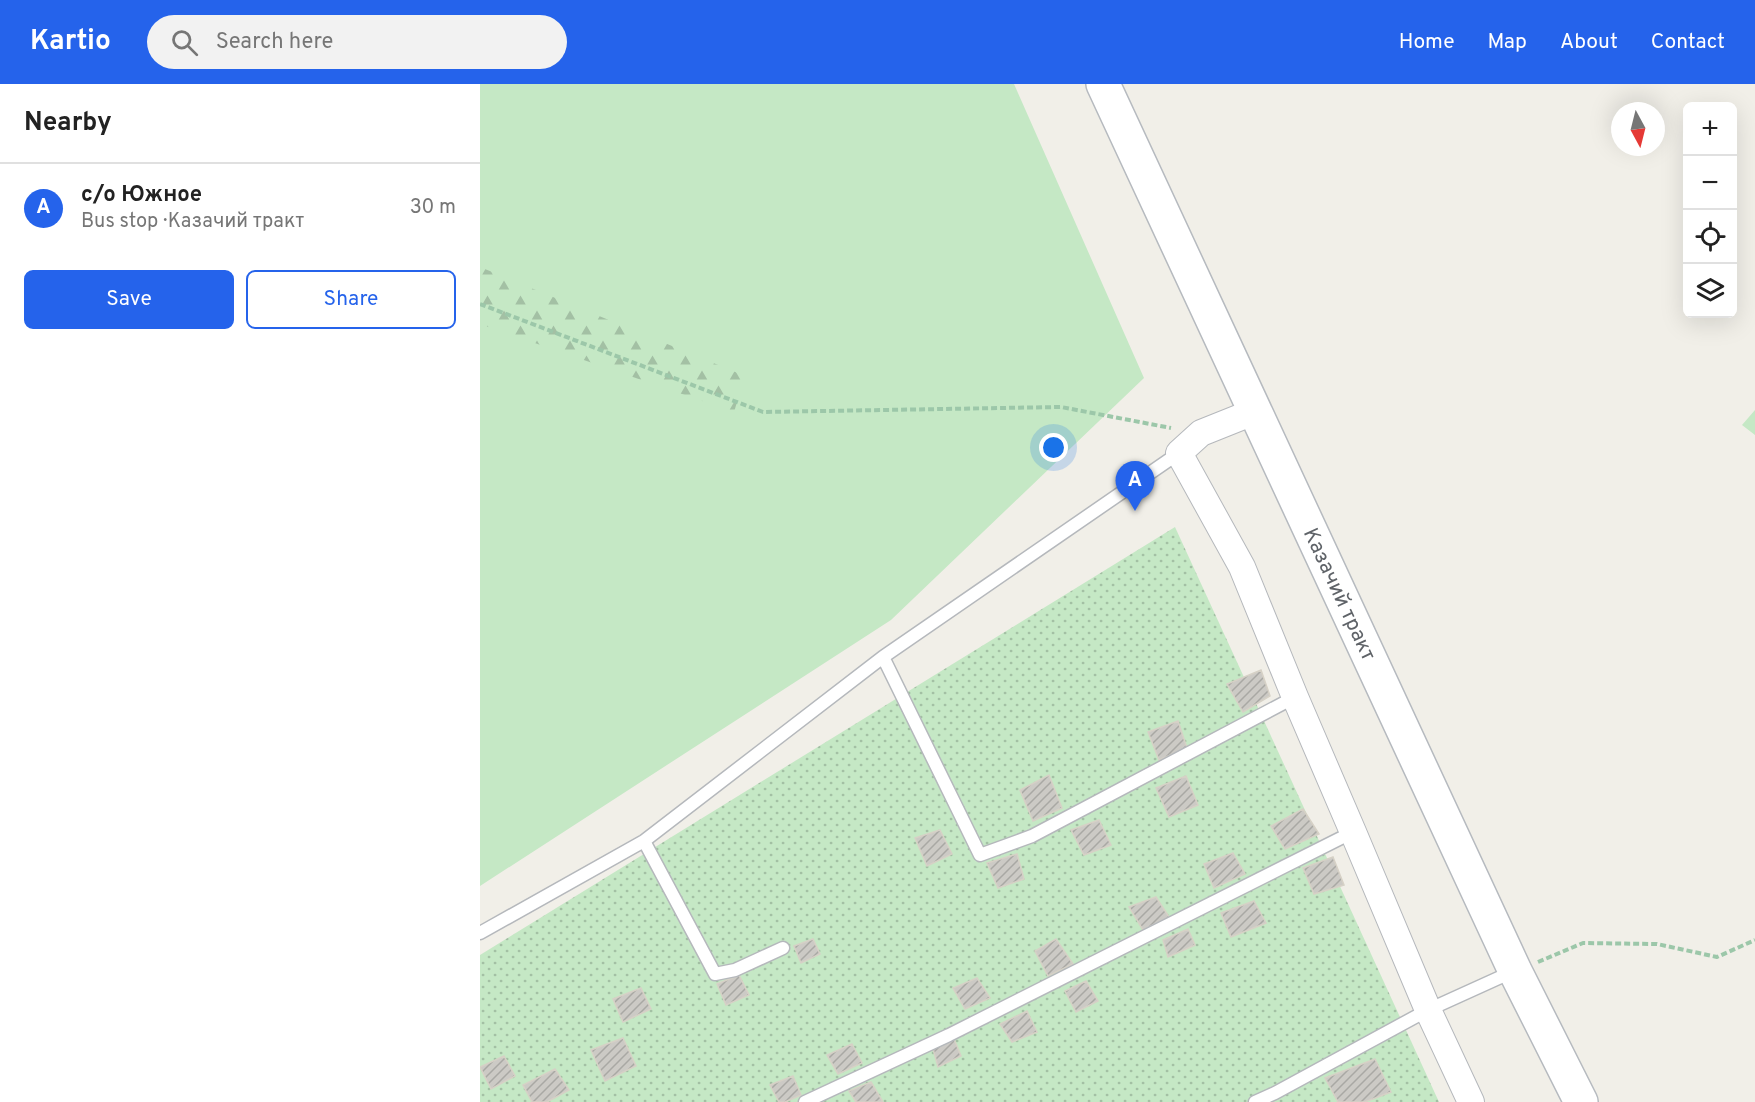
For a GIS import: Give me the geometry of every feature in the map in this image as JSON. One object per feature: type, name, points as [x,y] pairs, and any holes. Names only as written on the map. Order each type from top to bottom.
[{"type":"main road","name":"Казачий тракт","points":[[1103,84],[1515,971],[1581,1102]]},
{"type":"street","points":[[1256,411],[1202,433],[1179,453],[1242,567],[1428,1010],[1471,1102]]},
{"type":"lane","points":[[480,933],[644,841],[883,657],[1179,453]]},
{"type":"lane","points":[[883,657],[980,855],[1032,836],[1295,697]]},
{"type":"lane","points":[[805,1102],[949,1035],[1353,832]]},
{"type":"lane","points":[[644,841],[715,974],[735,970],[783,948]]},
{"type":"lane","points":[[1255,1102],[1428,1010],[1515,971]]},
{"type":"path","points":[[480,304],[763,412],[1061,407],[1202,433]]},
{"type":"path","points":[[1515,971],[1583,944],[1657,944],[1717,957],[1755,940]]},
{"type":"green space","points":[[480,84],[1014,84],[1144,378],[891,620],[480,886]]},
{"type":"green space","points":[[480,267],[745,376],[734,412],[480,324]]},
{"type":"green space","points":[[1755,410],[1755,435],[1742,425]]},
{"type":"green space","points":[[1175,527],[1439,1102],[480,1102],[480,955]]},
{"type":"building","points":[[1261,670],[1270,696],[1243,712],[1227,684]]},
{"type":"building","points":[[1178,721],[1187,748],[1159,760],[1148,732]]},
{"type":"building","points":[[1049,775],[1062,808],[1033,821],[1020,790]]},
{"type":"building","points":[[1186,776],[1198,805],[1169,817],[1156,788]]},
{"type":"building","points":[[1303,809],[1319,834],[1285,849],[1271,826]]},
{"type":"building","points":[[1099,820],[1111,845],[1084,855],[1071,830]]},
{"type":"building","points":[[940,830],[952,854],[927,866],[915,838]]},
{"type":"building","points":[[1233,853],[1245,874],[1214,888],[1204,864]]},
{"type":"building","points":[[1017,854],[1024,879],[998,888],[987,863]]},
{"type":"building","points":[[1333,857],[1344,885],[1314,894],[1303,868]]},
{"type":"building","points":[[1156,897],[1169,917],[1143,930],[1129,907]]},
{"type":"building","points":[[1254,901],[1266,923],[1231,937],[1221,913]]},
{"type":"building","points":[[1188,929],[1195,945],[1168,957],[1163,940]]},
{"type":"building","points":[[813,939],[820,954],[801,963],[794,946]]},
{"type":"building","points":[[1056,939],[1073,964],[1048,976],[1035,951]]},
{"type":"building","points":[[739,975],[749,995],[726,1005],[717,984]]},
{"type":"building","points":[[977,978],[990,998],[965,1009],[953,988]]},
{"type":"building","points":[[1086,981],[1098,1001],[1076,1012],[1065,991]]},
{"type":"building","points":[[641,988],[651,1009],[623,1022],[613,999]]},
{"type":"building","points":[[1027,1011],[1037,1032],[1012,1042],[1000,1024]]},
{"type":"building","points":[[623,1038],[636,1066],[605,1081],[591,1050]]},
{"type":"building","points":[[954,1039],[961,1056],[938,1067],[933,1049]]},
{"type":"building","points":[[852,1044],[862,1063],[838,1074],[827,1055]]},
{"type":"building","points":[[504,1056],[515,1076],[491,1089],[480,1067]]},
{"type":"building","points":[[1375,1059],[1391,1092],[1365,1102],[1338,1102],[1325,1078]]},
{"type":"building","points":[[555,1069],[569,1090],[547,1102],[532,1102],[523,1085]]},
{"type":"building","points":[[793,1076],[801,1095],[785,1102],[779,1102],[770,1085]]},
{"type":"building","points":[[871,1082],[883,1102],[856,1102],[849,1091]]},
{"type":"place","name":"с/о Южное","points":[[1135,511]]}]
